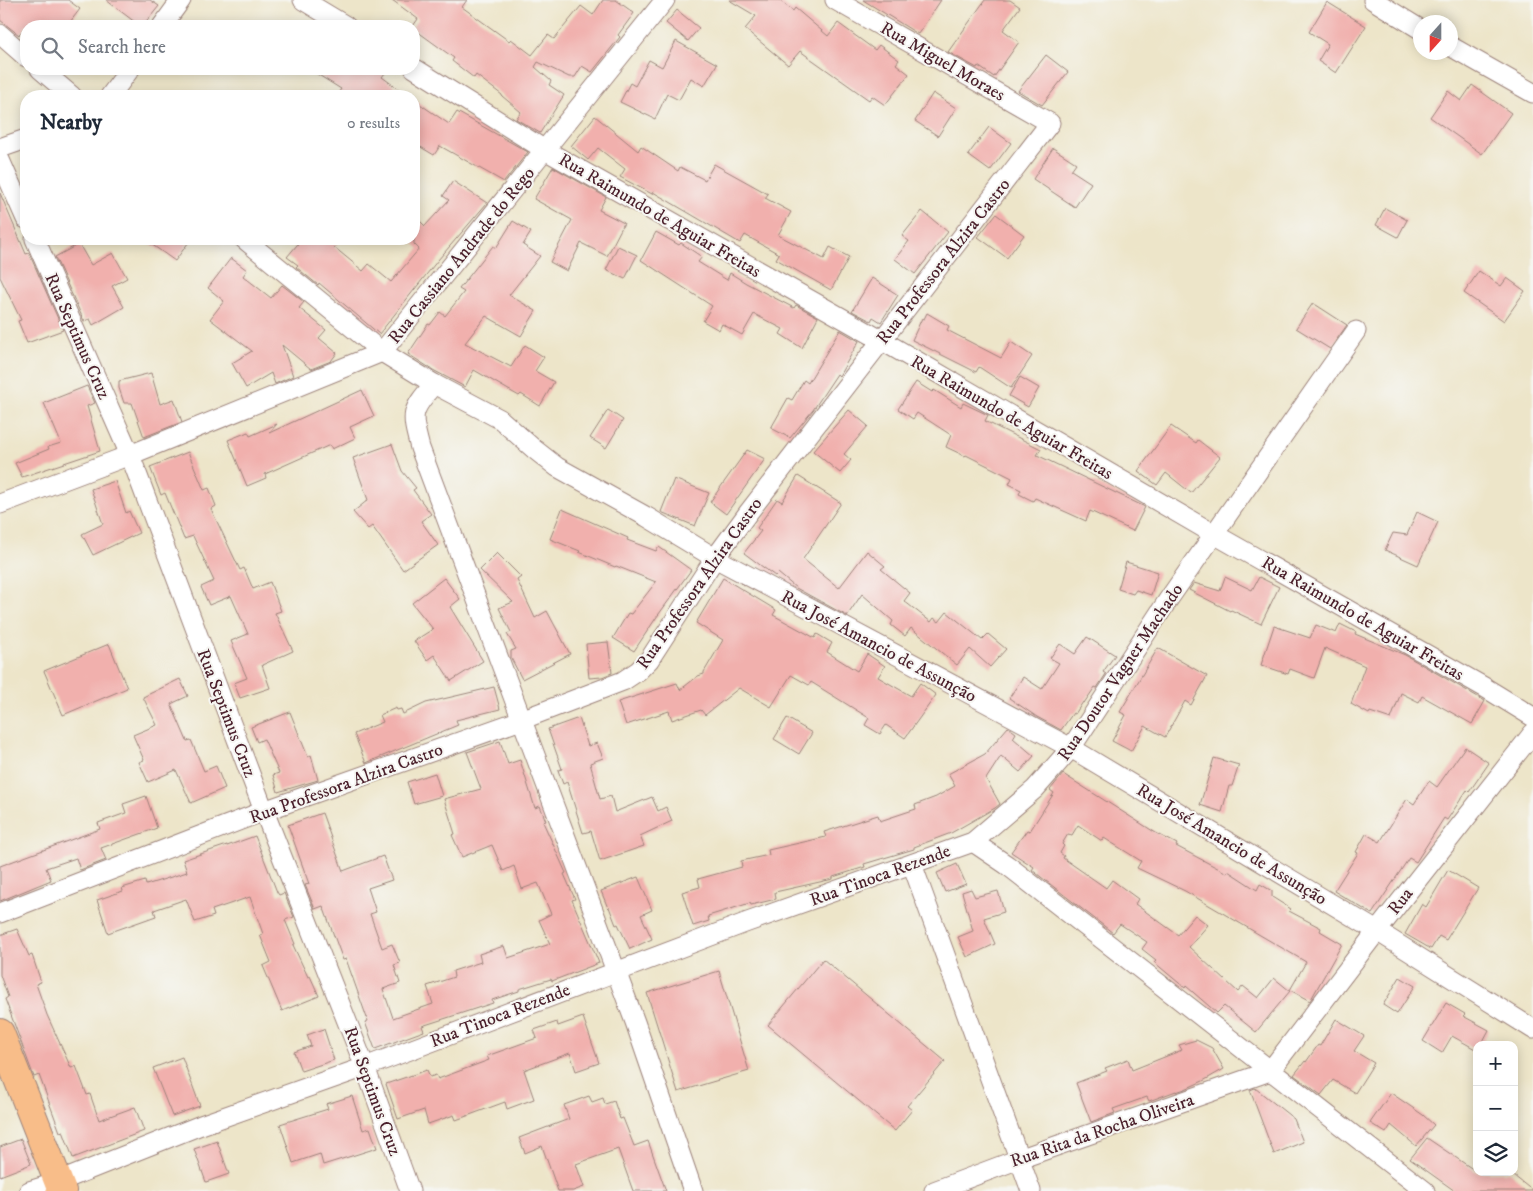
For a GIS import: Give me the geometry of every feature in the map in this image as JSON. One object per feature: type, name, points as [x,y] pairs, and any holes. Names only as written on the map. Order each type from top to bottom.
[{"type":"main road","points":[[0,1033],[60,1186]]},
{"type":"street","points":[[166,20],[181,0]]},
{"type":"street","points":[[304,0],[336,20]]},
{"type":"street","name":"Rua Cassiano Andrade do Rego","points":[[0,504],[130,455],[382,352],[665,0]]},
{"type":"street","name":"Rua Miguel Moraes","points":[[835,0],[1050,123]]},
{"type":"street","points":[[1372,0],[1413,25]]},
{"type":"street","points":[[0,34],[20,52]]},
{"type":"street","points":[[1458,50],[1531,89]]},
{"type":"street","name":"Rua Raimundo de Aguiar Freitas","points":[[420,72],[545,150],[881,340],[1533,717]]},
{"type":"street","points":[[47,75],[65,90]]},
{"type":"street","points":[[114,90],[126,75]]},
{"type":"street","name":"Rua Professora Alzira Castro","points":[[0,913],[264,812],[522,720],[623,681],[638,671],[649,660],[714,558],[1050,123]]},
{"type":"street","points":[[0,148],[20,141]]},
{"type":"street","points":[[0,160],[20,205]]},
{"type":"street","name":"Rua Septimus Cruz","points":[[38,245],[130,455],[264,812],[365,1068],[410,1191]]},
{"type":"street","name":"Rua José Amancio de Assunção","points":[[251,245],[382,352],[434,384],[500,419],[558,467],[647,517],[714,558],[1071,748],[1377,931],[1533,1029]]},
{"type":"street","name":"Rua Doutor Vagner Machado","points":[[973,842],[1035,789],[1071,748],[1163,608],[1356,331]]},
{"type":"street","points":[[434,384],[415,408],[414,424],[420,448],[616,971],[693,1191]]},
{"type":"street","name":"Rua","points":[[1270,1071],[1377,931],[1532,735]]},
{"type":"street","points":[[973,842],[1014,870],[1425,1191]]},
{"type":"street","name":"Rua Tinoca Rezende","points":[[29,1191],[60,1186],[202,1125],[365,1068],[745,923],[973,842]]},
{"type":"street","points":[[912,864],[1031,1191]]},
{"type":"street","name":"Rua Rita da Rocha Oliveira","points":[[934,1191],[1019,1159],[1270,1071]]},
{"type":"building","points":[[0,0],[68,0],[80,9],[72,20],[20,20],[19,35],[0,20]]},
{"type":"building","points":[[106,0],[150,0],[159,6],[148,20],[132,20]]},
{"type":"building","points":[[392,0],[467,0],[462,7],[532,55],[548,35],[554,39],[581,6],[593,15],[603,0],[616,0],[634,13],[618,35],[620,37],[592,72],[582,66],[575,77],[569,77],[538,62],[535,67],[551,81],[549,85],[564,95],[540,133],[516,119],[521,112],[502,95],[476,75],[474,78],[452,61],[454,58],[420,33],[420,20]]},
{"type":"building","points":[[729,0],[779,0],[793,11],[795,8],[828,36],[838,23],[875,50],[879,45],[899,60],[896,64],[909,74],[885,105],[872,96],[869,100],[800,51],[788,65],[745,29],[756,16]]},
{"type":"building","points":[[863,0],[941,0],[918,34]]},
{"type":"building","points":[[985,0],[1010,0],[1020,7],[1003,30],[1019,42],[994,77],[978,66],[977,68],[948,52]]},
{"type":"building","points":[[1327,2],[1366,26],[1336,73],[1318,61],[1328,44],[1309,32]]},
{"type":"building","points":[[677,10],[699,28],[688,41],[666,23]]},
{"type":"building","points":[[676,41],[717,64],[704,86],[691,78],[679,100],[667,94],[655,119],[620,102],[630,83],[635,86],[649,60],[662,67]]},
{"type":"building","points":[[1046,55],[1068,72],[1042,105],[1018,91]]},
{"type":"building","points":[[319,75],[384,75],[382,77],[400,90],[340,90]]},
{"type":"building","points":[[1472,85],[1511,113],[1482,154],[1430,117],[1448,91],[1461,101]]},
{"type":"building","points":[[933,93],[956,108],[938,136],[915,121]]},
{"type":"building","points":[[420,104],[449,124],[457,112],[528,152],[504,182],[440,146],[434,155],[420,147]]},
{"type":"building","points":[[595,116],[638,151],[641,146],[678,171],[680,167],[705,180],[714,164],[768,194],[765,198],[791,212],[778,235],[824,259],[830,247],[849,257],[831,290],[776,259],[779,254],[745,235],[740,243],[653,192],[652,194],[620,177],[625,169],[598,148],[588,160],[571,146]]},
{"type":"building","points":[[989,127],[1011,143],[990,171],[968,155]]},
{"type":"building","points":[[1053,148],[1076,163],[1071,170],[1091,183],[1075,207],[1033,179]]},
{"type":"building","points":[[553,167],[606,197],[599,210],[624,223],[607,256],[581,243],[567,271],[550,262],[572,220],[534,199]]},
{"type":"building","points":[[453,181],[487,203],[438,260],[379,334],[319,283],[318,285],[296,267],[298,265],[287,257],[297,245],[336,245],[334,247],[363,271],[369,264],[391,282],[419,249],[415,245],[420,245],[420,221],[425,226],[449,200],[443,196]]},
{"type":"building","points":[[0,193],[20,240],[20,245],[22,245],[26,254],[29,253],[63,330],[27,343],[18,321],[21,320],[0,277]]},
{"type":"building","points":[[1385,208],[1407,220],[1398,237],[1376,225]]},
{"type":"building","points":[[922,211],[948,232],[915,274],[895,259],[909,241],[902,236]]},
{"type":"building","points":[[996,214],[1024,235],[1007,258],[978,237]]},
{"type":"building","points":[[513,221],[531,232],[523,245],[540,256],[509,295],[536,311],[521,336],[486,316],[465,343],[511,367],[525,345],[544,357],[535,371],[554,382],[540,406],[474,370],[465,387],[408,354],[428,324],[430,325],[440,312],[445,316],[464,292],[459,289],[493,246],[496,248]]},
{"type":"building","points":[[656,232],[679,245],[681,243],[702,257],[698,262],[727,280],[730,273],[794,308],[796,305],[818,317],[802,348],[780,334],[783,329],[754,314],[742,335],[722,324],[719,330],[703,321],[712,306],[641,260]]},
{"type":"building","points":[[80,245],[91,265],[113,253],[127,278],[112,286],[124,307],[93,325],[90,319],[84,321],[55,257]]},
{"type":"building","points":[[152,245],[187,245],[175,261]]},
{"type":"building","points":[[618,246],[637,255],[625,279],[606,270]]},
{"type":"building","points":[[231,258],[247,270],[243,276],[271,298],[282,285],[304,302],[299,308],[326,330],[319,338],[337,353],[331,361],[311,369],[282,345],[293,376],[275,384],[271,373],[246,388],[232,363],[252,351],[210,319],[224,301],[208,288]]},
{"type":"building","points":[[1479,271],[1501,286],[1507,278],[1525,291],[1504,321],[1464,293]]},
{"type":"building","points":[[872,278],[898,295],[881,322],[873,317],[871,321],[852,311]]},
{"type":"building","points":[[1313,303],[1347,325],[1330,349],[1296,328]]},
{"type":"building","points":[[927,313],[949,326],[947,330],[1001,358],[1011,342],[1032,356],[1011,388],[979,367],[976,372],[912,340],[922,318],[924,319]]},
{"type":"building","points":[[840,330],[859,341],[839,376],[837,374],[813,410],[790,438],[771,428],[788,398],[792,400],[804,380],[808,383]]},
{"type":"building","points":[[151,373],[160,404],[174,399],[182,422],[144,437],[132,403],[124,403],[119,388],[119,381]]},
{"type":"building","points":[[1020,377],[1039,388],[1028,407],[1009,396]]},
{"type":"building","points":[[916,382],[932,392],[934,390],[961,407],[963,403],[988,415],[985,421],[1041,449],[1037,455],[1145,507],[1133,531],[1090,511],[1086,521],[1035,498],[1033,501],[1019,494],[1021,490],[1009,484],[1012,478],[946,447],[951,435],[917,413],[913,419],[898,409]]},
{"type":"building","points":[[87,386],[95,403],[87,406],[100,451],[22,477],[15,463],[49,449],[48,447],[61,443],[44,403]]},
{"type":"building","points":[[362,390],[374,416],[350,427],[355,438],[332,449],[330,445],[265,474],[266,478],[247,486],[228,440],[248,432],[250,436],[277,424],[269,433]]},
{"type":"building","points":[[608,410],[623,420],[606,448],[590,438]]},
{"type":"building","points":[[849,410],[868,426],[844,454],[851,460],[840,473],[813,451]]},
{"type":"building","points":[[1171,426],[1196,443],[1198,440],[1220,457],[1191,493],[1166,473],[1157,485],[1138,471]]},
{"type":"building","points":[[392,444],[402,471],[416,488],[413,490],[431,514],[421,521],[438,545],[403,570],[372,526],[368,529],[353,512],[368,500],[353,458]]},
{"type":"building","points":[[747,450],[765,459],[726,514],[710,502]]},
{"type":"building","points":[[188,452],[204,490],[209,488],[216,506],[211,509],[240,570],[244,568],[253,589],[270,582],[281,611],[275,613],[293,651],[262,665],[270,688],[240,698],[234,683],[247,678],[231,641],[248,634],[231,596],[209,605],[201,587],[214,581],[193,536],[184,539],[165,493],[161,495],[150,467]]},
{"type":"building","points":[[798,476],[841,503],[803,559],[839,588],[867,551],[885,566],[881,569],[910,593],[904,601],[931,622],[934,618],[939,622],[947,612],[982,640],[988,634],[1006,649],[990,667],[970,649],[957,665],[911,628],[905,636],[891,625],[893,621],[862,594],[847,616],[796,588],[778,573],[775,576],[744,553],[761,531],[757,528],[777,499],[782,502]]},
{"type":"building","points":[[674,479],[709,493],[695,526],[661,512]]},
{"type":"building","points":[[115,481],[126,513],[129,511],[139,533],[93,555],[82,534],[103,524],[91,489]]},
{"type":"building","points":[[562,509],[628,538],[627,540],[656,551],[659,547],[691,570],[634,651],[613,638],[628,613],[631,614],[656,582],[615,567],[550,539]]},
{"type":"building","points":[[1417,512],[1438,522],[1418,565],[1385,550],[1393,533],[1407,535]]},
{"type":"building","points":[[497,553],[521,577],[517,580],[535,618],[547,611],[570,654],[522,679],[511,658],[511,651],[516,649],[507,634],[511,632],[499,608],[513,602],[480,570]]},
{"type":"building","points":[[1126,562],[1158,572],[1151,595],[1136,590],[1133,594],[1118,589]]},
{"type":"building","points":[[1225,577],[1252,590],[1259,577],[1279,587],[1261,624],[1189,590],[1194,583],[1220,591]]},
{"type":"building","points":[[444,578],[460,599],[450,607],[483,661],[451,681],[434,655],[427,660],[414,641],[433,629],[412,603]]},
{"type":"building","points":[[723,578],[776,610],[773,615],[815,638],[817,634],[832,643],[827,652],[857,671],[867,654],[885,666],[878,677],[911,696],[920,683],[936,695],[905,738],[886,725],[880,734],[865,725],[869,718],[811,682],[809,685],[791,675],[771,707],[739,688],[705,715],[701,710],[672,720],[669,711],[626,725],[618,702],[677,683],[680,690],[698,676],[704,674],[723,640],[696,623]]},
{"type":"building","points":[[1340,624],[1356,632],[1355,634],[1405,655],[1485,701],[1472,724],[1422,696],[1419,702],[1401,693],[1391,719],[1370,712],[1369,714],[1351,704],[1365,666],[1325,648],[1314,678],[1290,669],[1288,674],[1261,665],[1274,626],[1310,638],[1316,625],[1336,633]]},
{"type":"building","points":[[1087,637],[1115,655],[1103,672],[1106,674],[1097,688],[1095,687],[1061,730],[1037,717],[1009,698],[1023,677],[1042,689],[1059,663],[1050,658],[1060,644],[1075,654]]},
{"type":"building","points":[[608,642],[612,673],[602,677],[589,678],[586,644]]},
{"type":"building","points":[[109,644],[127,688],[63,715],[44,671]]},
{"type":"building","points":[[1158,648],[1207,676],[1191,705],[1185,701],[1165,737],[1145,726],[1131,751],[1112,741],[1126,715],[1120,712]]},
{"type":"building","points":[[180,679],[188,696],[171,704],[187,741],[191,740],[204,771],[216,766],[225,788],[191,803],[176,770],[148,782],[139,762],[144,760],[133,735],[157,725],[143,697]]},
{"type":"building","points":[[494,687],[500,709],[456,720],[458,725],[366,763],[354,734],[383,722],[380,715],[396,708],[397,710],[401,709],[403,714],[426,703]]},
{"type":"building","points":[[290,712],[308,757],[311,755],[318,780],[278,792],[273,775],[279,773],[264,739],[257,742],[251,727]]},
{"type":"building","points":[[579,718],[588,746],[597,743],[603,758],[590,763],[600,799],[611,796],[615,812],[652,797],[658,811],[666,807],[672,821],[640,836],[644,846],[600,861],[591,831],[583,833],[567,782],[563,784],[558,770],[562,769],[548,729]]},
{"type":"building","points":[[787,718],[812,733],[799,754],[774,739]]},
{"type":"building","points":[[1008,727],[1016,733],[1013,738],[1034,756],[1020,772],[1001,756],[986,779],[1000,804],[995,808],[951,833],[914,847],[914,849],[864,864],[865,867],[833,877],[833,879],[775,892],[776,899],[751,905],[750,903],[708,916],[709,921],[693,926],[682,892],[700,887],[698,879],[742,867],[741,861],[769,855],[768,850],[826,837],[824,832],[878,815],[880,821],[916,809],[915,805],[936,797],[955,786],[948,774],[985,754]]},
{"type":"building","points":[[500,741],[508,764],[520,760],[535,808],[540,806],[546,821],[543,822],[566,873],[564,874],[575,899],[572,900],[599,963],[552,981],[551,979],[519,989],[519,991],[492,1000],[493,1003],[422,1026],[424,1031],[375,1049],[365,1022],[368,1021],[346,959],[343,960],[323,906],[315,909],[305,885],[309,884],[288,825],[322,813],[343,871],[383,856],[392,880],[368,888],[376,912],[370,914],[382,948],[392,944],[400,963],[394,965],[400,983],[383,989],[393,1018],[433,1004],[427,986],[454,977],[453,971],[481,962],[479,954],[504,946],[508,958],[550,944],[539,920],[551,914],[538,883],[522,889],[514,866],[503,871],[492,845],[462,857],[452,835],[455,834],[444,799],[481,789],[467,752]]},
{"type":"building","points":[[1465,747],[1489,763],[1469,792],[1467,790],[1447,820],[1444,818],[1416,862],[1409,858],[1372,914],[1334,891],[1358,853],[1356,852],[1366,834],[1380,842],[1407,799],[1414,804],[1429,781],[1437,787]]},
{"type":"building","points":[[1214,758],[1239,765],[1232,786],[1229,786],[1222,812],[1200,805]]},
{"type":"building","points":[[435,773],[442,796],[414,804],[407,782]]},
{"type":"building","points":[[1063,774],[1156,833],[1177,844],[1176,846],[1227,873],[1228,871],[1257,890],[1260,884],[1272,891],[1272,897],[1291,909],[1289,911],[1321,928],[1320,931],[1342,944],[1310,1001],[1290,990],[1306,962],[1185,891],[1137,868],[1141,861],[1104,838],[1102,841],[1078,825],[1072,835],[1068,834],[1062,844],[1064,846],[1060,853],[1064,856],[1063,858],[1106,888],[1112,880],[1138,899],[1135,904],[1178,935],[1195,915],[1208,925],[1189,947],[1238,992],[1243,986],[1258,998],[1274,978],[1290,991],[1256,1032],[1224,1006],[1217,1013],[1186,986],[1185,988],[1154,962],[1156,960],[1142,949],[1147,942],[1120,924],[1113,933],[1032,870],[1034,867],[1011,852],[1027,830],[1030,831],[1054,793],[1050,790]]},
{"type":"building","points":[[146,796],[157,828],[101,848],[106,860],[80,870],[76,858],[46,868],[51,880],[0,901],[0,866],[100,829],[98,823],[126,813],[123,804]]},
{"type":"building","points":[[255,836],[277,892],[279,895],[284,893],[294,917],[285,920],[295,944],[293,945],[319,996],[282,1011],[263,966],[271,962],[260,935],[263,934],[250,897],[212,910],[214,916],[195,922],[186,899],[154,910],[156,916],[108,933],[97,900],[123,891],[122,888],[145,881],[146,885],[187,872],[183,860]]},
{"type":"building","points":[[957,864],[966,884],[945,892],[937,873]]},
{"type":"building","points":[[1448,870],[1478,888],[1446,940],[1439,936],[1431,949],[1405,934],[1422,904],[1426,907]]},
{"type":"building","points":[[638,877],[652,910],[641,915],[652,939],[630,949],[618,924],[616,925],[601,891]]},
{"type":"building","points":[[971,889],[975,897],[998,891],[1004,912],[984,918],[995,944],[967,957],[958,937],[973,931],[962,892]]},
{"type":"building","points":[[17,929],[29,956],[32,955],[41,982],[36,984],[47,1015],[71,1068],[76,1066],[87,1095],[90,1094],[99,1120],[135,1107],[144,1131],[73,1158],[63,1131],[60,1132],[39,1075],[34,1077],[5,999],[8,997],[0,975],[0,935]]},
{"type":"building","points":[[823,959],[945,1061],[907,1106],[912,1110],[895,1131],[768,1025]]},
{"type":"building","points":[[719,971],[749,1071],[678,1092],[647,993]]},
{"type":"building","points":[[1400,977],[1415,986],[1397,1014],[1383,1005]]},
{"type":"building","points":[[1446,1003],[1465,1014],[1463,1016],[1489,1030],[1483,1041],[1473,1041],[1473,1048],[1452,1036],[1442,1053],[1423,1041]]},
{"type":"building","points":[[583,1017],[599,1063],[576,1071],[570,1053],[524,1070],[534,1099],[507,1109],[505,1102],[456,1120],[454,1115],[428,1124],[424,1110],[398,1119],[386,1084],[427,1070],[430,1077],[436,1075],[438,1079],[489,1060],[487,1056],[537,1038],[534,1030],[557,1022],[558,1026]]},
{"type":"building","points":[[1336,1019],[1364,1036],[1354,1051],[1374,1063],[1355,1093],[1333,1080],[1321,1095],[1294,1075],[1318,1045],[1320,1046]]},
{"type":"building","points":[[324,1029],[334,1060],[301,1071],[294,1052],[311,1046],[307,1035]]},
{"type":"building","points":[[1196,1040],[1212,1048],[1224,1069],[1185,1089],[1149,1101],[1147,1097],[1113,1109],[1115,1113],[1091,1122],[1076,1083],[1107,1071],[1105,1068],[1128,1059],[1132,1070],[1182,1050],[1179,1045]]},
{"type":"building","points":[[182,1057],[200,1106],[172,1116],[153,1068]]},
{"type":"building","points":[[1255,1088],[1294,1119],[1303,1142],[1274,1154],[1250,1090]]},
{"type":"building","points":[[1391,1093],[1434,1125],[1416,1146],[1391,1125],[1386,1133],[1370,1123]]},
{"type":"building","points":[[352,1096],[363,1130],[370,1128],[377,1148],[323,1165],[320,1154],[293,1163],[280,1124],[328,1109],[326,1104]]},
{"type":"building","points":[[589,1096],[592,1102],[603,1098],[605,1104],[614,1101],[620,1119],[623,1118],[634,1146],[648,1141],[666,1191],[633,1191],[618,1149],[576,1164],[584,1187],[573,1191],[558,1191],[542,1146],[525,1153],[519,1138],[569,1119],[564,1105]]},
{"type":"building","points":[[1427,1138],[1473,1169],[1473,1176],[1514,1176],[1533,1191],[1455,1191],[1410,1159]]},
{"type":"building","points":[[21,1139],[31,1164],[0,1176],[0,1147]]},
{"type":"building","points":[[217,1141],[229,1174],[206,1182],[194,1149]]}]
